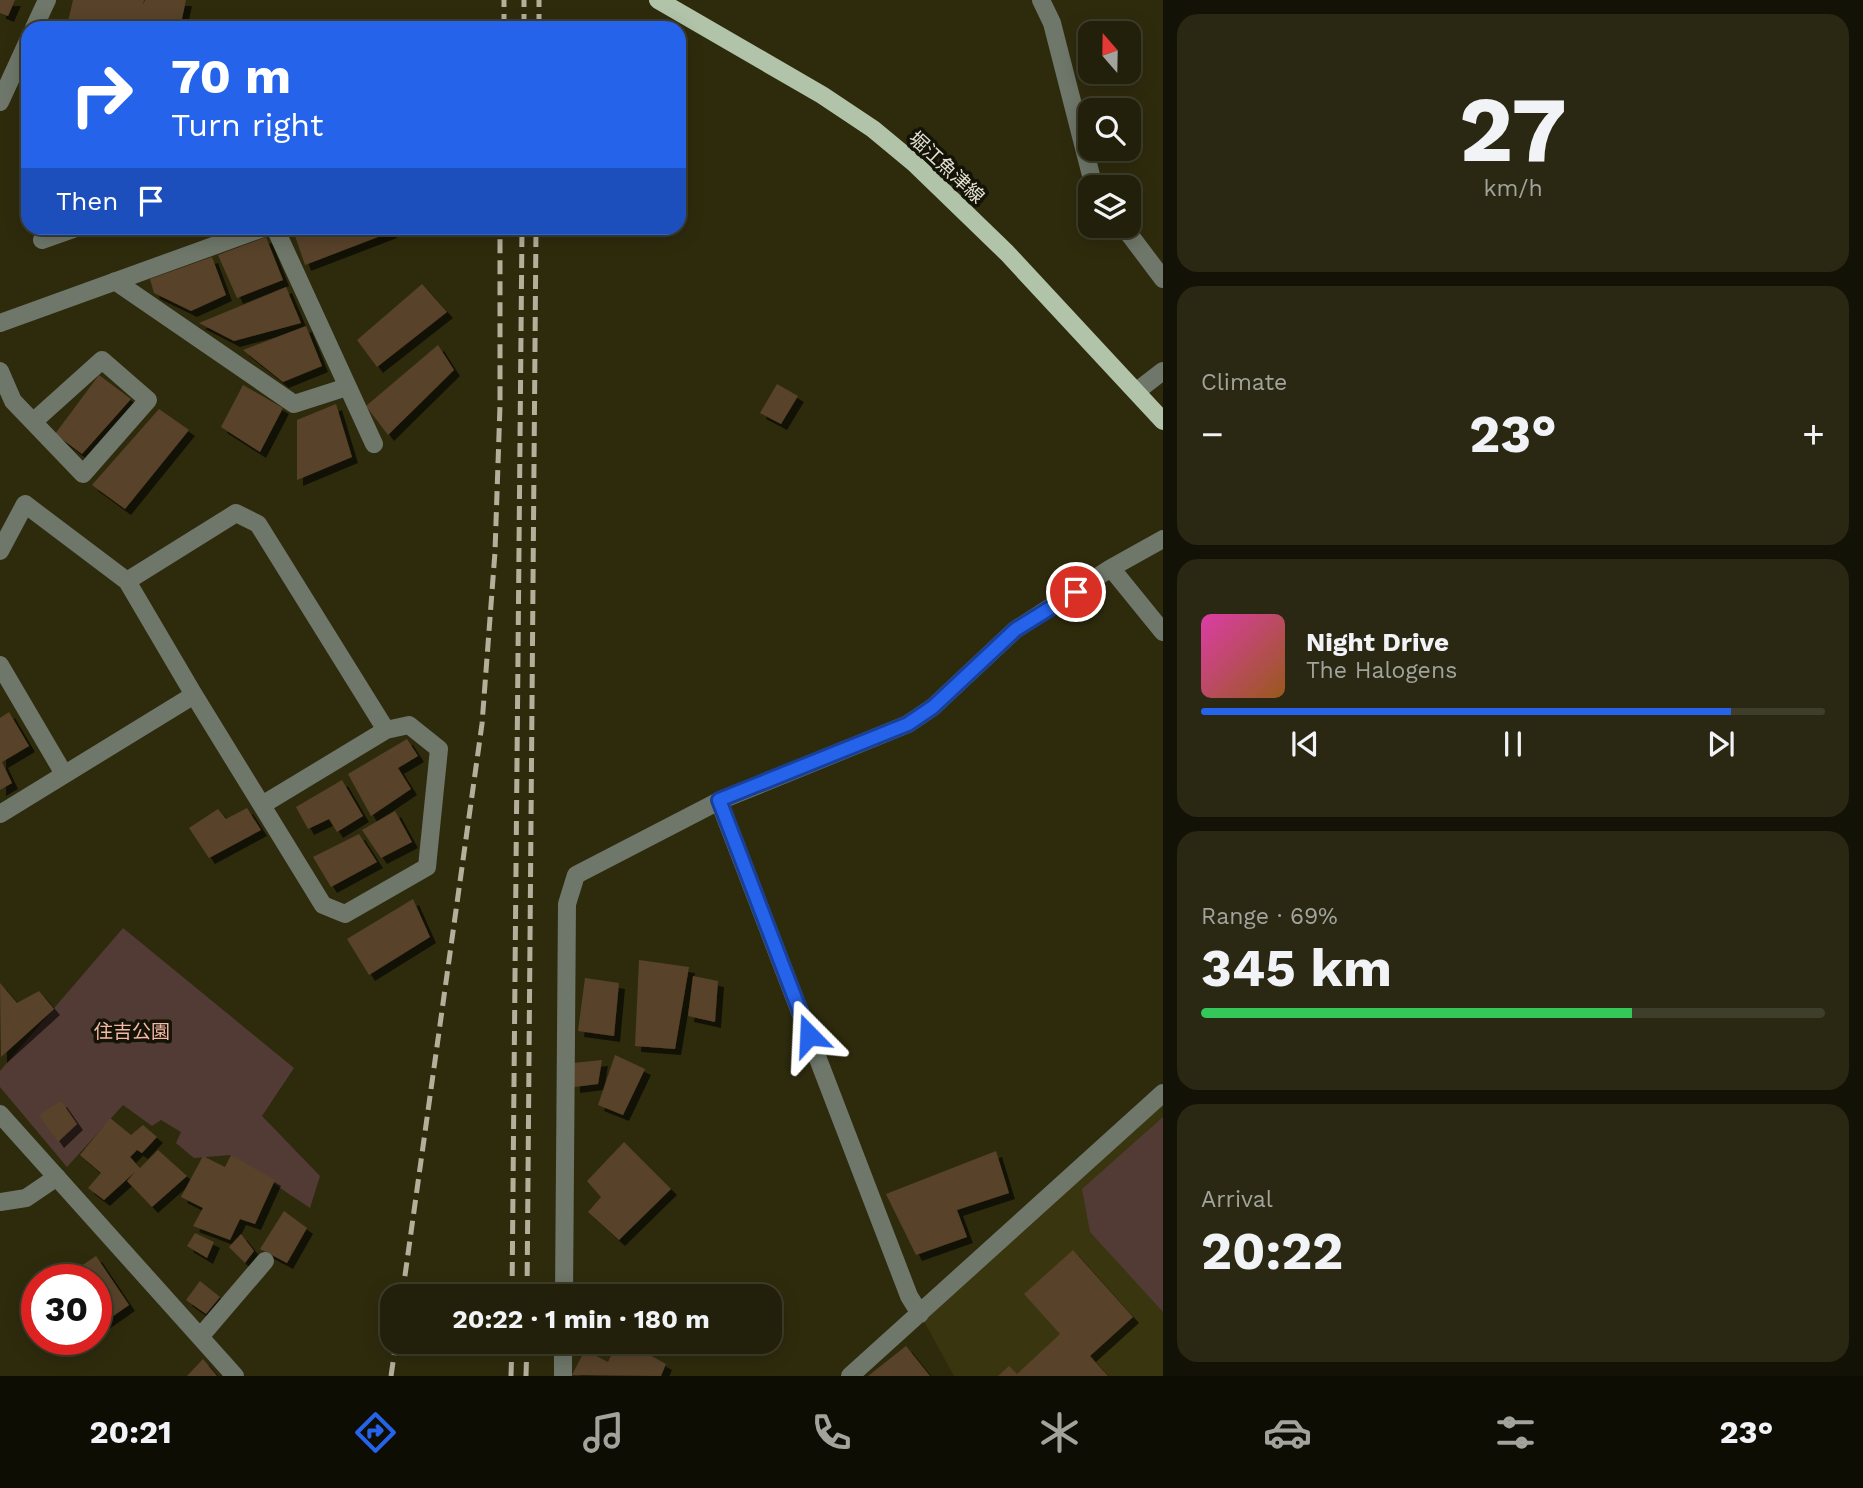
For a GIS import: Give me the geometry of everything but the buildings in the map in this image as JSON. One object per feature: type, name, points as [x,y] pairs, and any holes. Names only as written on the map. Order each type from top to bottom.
[{"type":"main road","name":"堀江魚津線","points":[[658,0],[822,95],[883,137],[914,163],[1007,253],[1163,421]]},
{"type":"street","points":[[37,21],[47,0]]},
{"type":"street","points":[[1041,0],[1052,23],[1091,175]]},
{"type":"street","points":[[0,102],[21,56]]},
{"type":"street","points":[[42,240],[56,235]]},
{"type":"street","points":[[0,323],[243,235]]},
{"type":"street","points":[[278,235],[374,444]]},
{"type":"street","points":[[1132,238],[1163,279]]},
{"type":"street","points":[[115,281],[295,404],[347,387]]},
{"type":"street","points":[[0,371],[13,401],[33,422],[83,474],[148,400],[102,360],[33,422]]},
{"type":"street","points":[[1136,391],[1163,371]]},
{"type":"street","points":[[0,551],[25,504],[127,581],[194,695],[323,905],[345,914],[426,867],[439,749],[409,726],[386,730],[262,805]]},
{"type":"street","points":[[127,581],[236,513],[258,524],[386,730]]},
{"type":"street","points":[[564,1284],[567,904],[576,875],[719,800],[908,724],[933,707],[1015,630],[1111,568],[1163,539]]},
{"type":"street","points":[[1111,568],[1163,632]]},
{"type":"street","points":[[0,665],[64,774]]},
{"type":"street","points":[[0,814],[194,695]]},
{"type":"street","points":[[719,800],[909,1296],[920,1314]]},
{"type":"street","points":[[850,1376],[1163,1093]]},
{"type":"street","points":[[0,1114],[235,1376]]},
{"type":"street","points":[[0,1202],[26,1198],[57,1177]]},
{"type":"street","points":[[200,1337],[265,1261]]},
{"type":"street","points":[[563,1354],[564,1376]]},
{"type":"shaded area","points":[[1163,1099],[1163,1376],[954,1376],[920,1314]]},
{"type":"green space","name":"住吉公園","points":[[123,928],[294,1068],[262,1116],[320,1176],[310,1208],[231,1155],[194,1158],[176,1143],[181,1132],[161,1120],[152,1126],[123,1105],[67,1167],[0,1087],[0,1071]]},
{"type":"green space","points":[[1163,1117],[1163,1312],[1090,1232],[1082,1189]]},
{"type":"railway","points":[[504,0],[504,21]]},
{"type":"railway","points":[[524,0],[524,21]]},
{"type":"railway","points":[[539,0],[539,21]]},
{"type":"railway","points":[[404,1284],[482,724],[495,552],[500,405],[500,235]]},
{"type":"railway","points":[[512,1284],[522,235]]},
{"type":"railway","points":[[527,1284],[536,235]]},
{"type":"railway","points":[[391,1376],[394,1354]]},
{"type":"railway","points":[[511,1376],[512,1354]]},
{"type":"railway","points":[[526,1376],[527,1354]]},
{"type":"route","points":[[809,1035],[719,800],[908,724],[933,707],[1015,630],[1076,592]]}]
